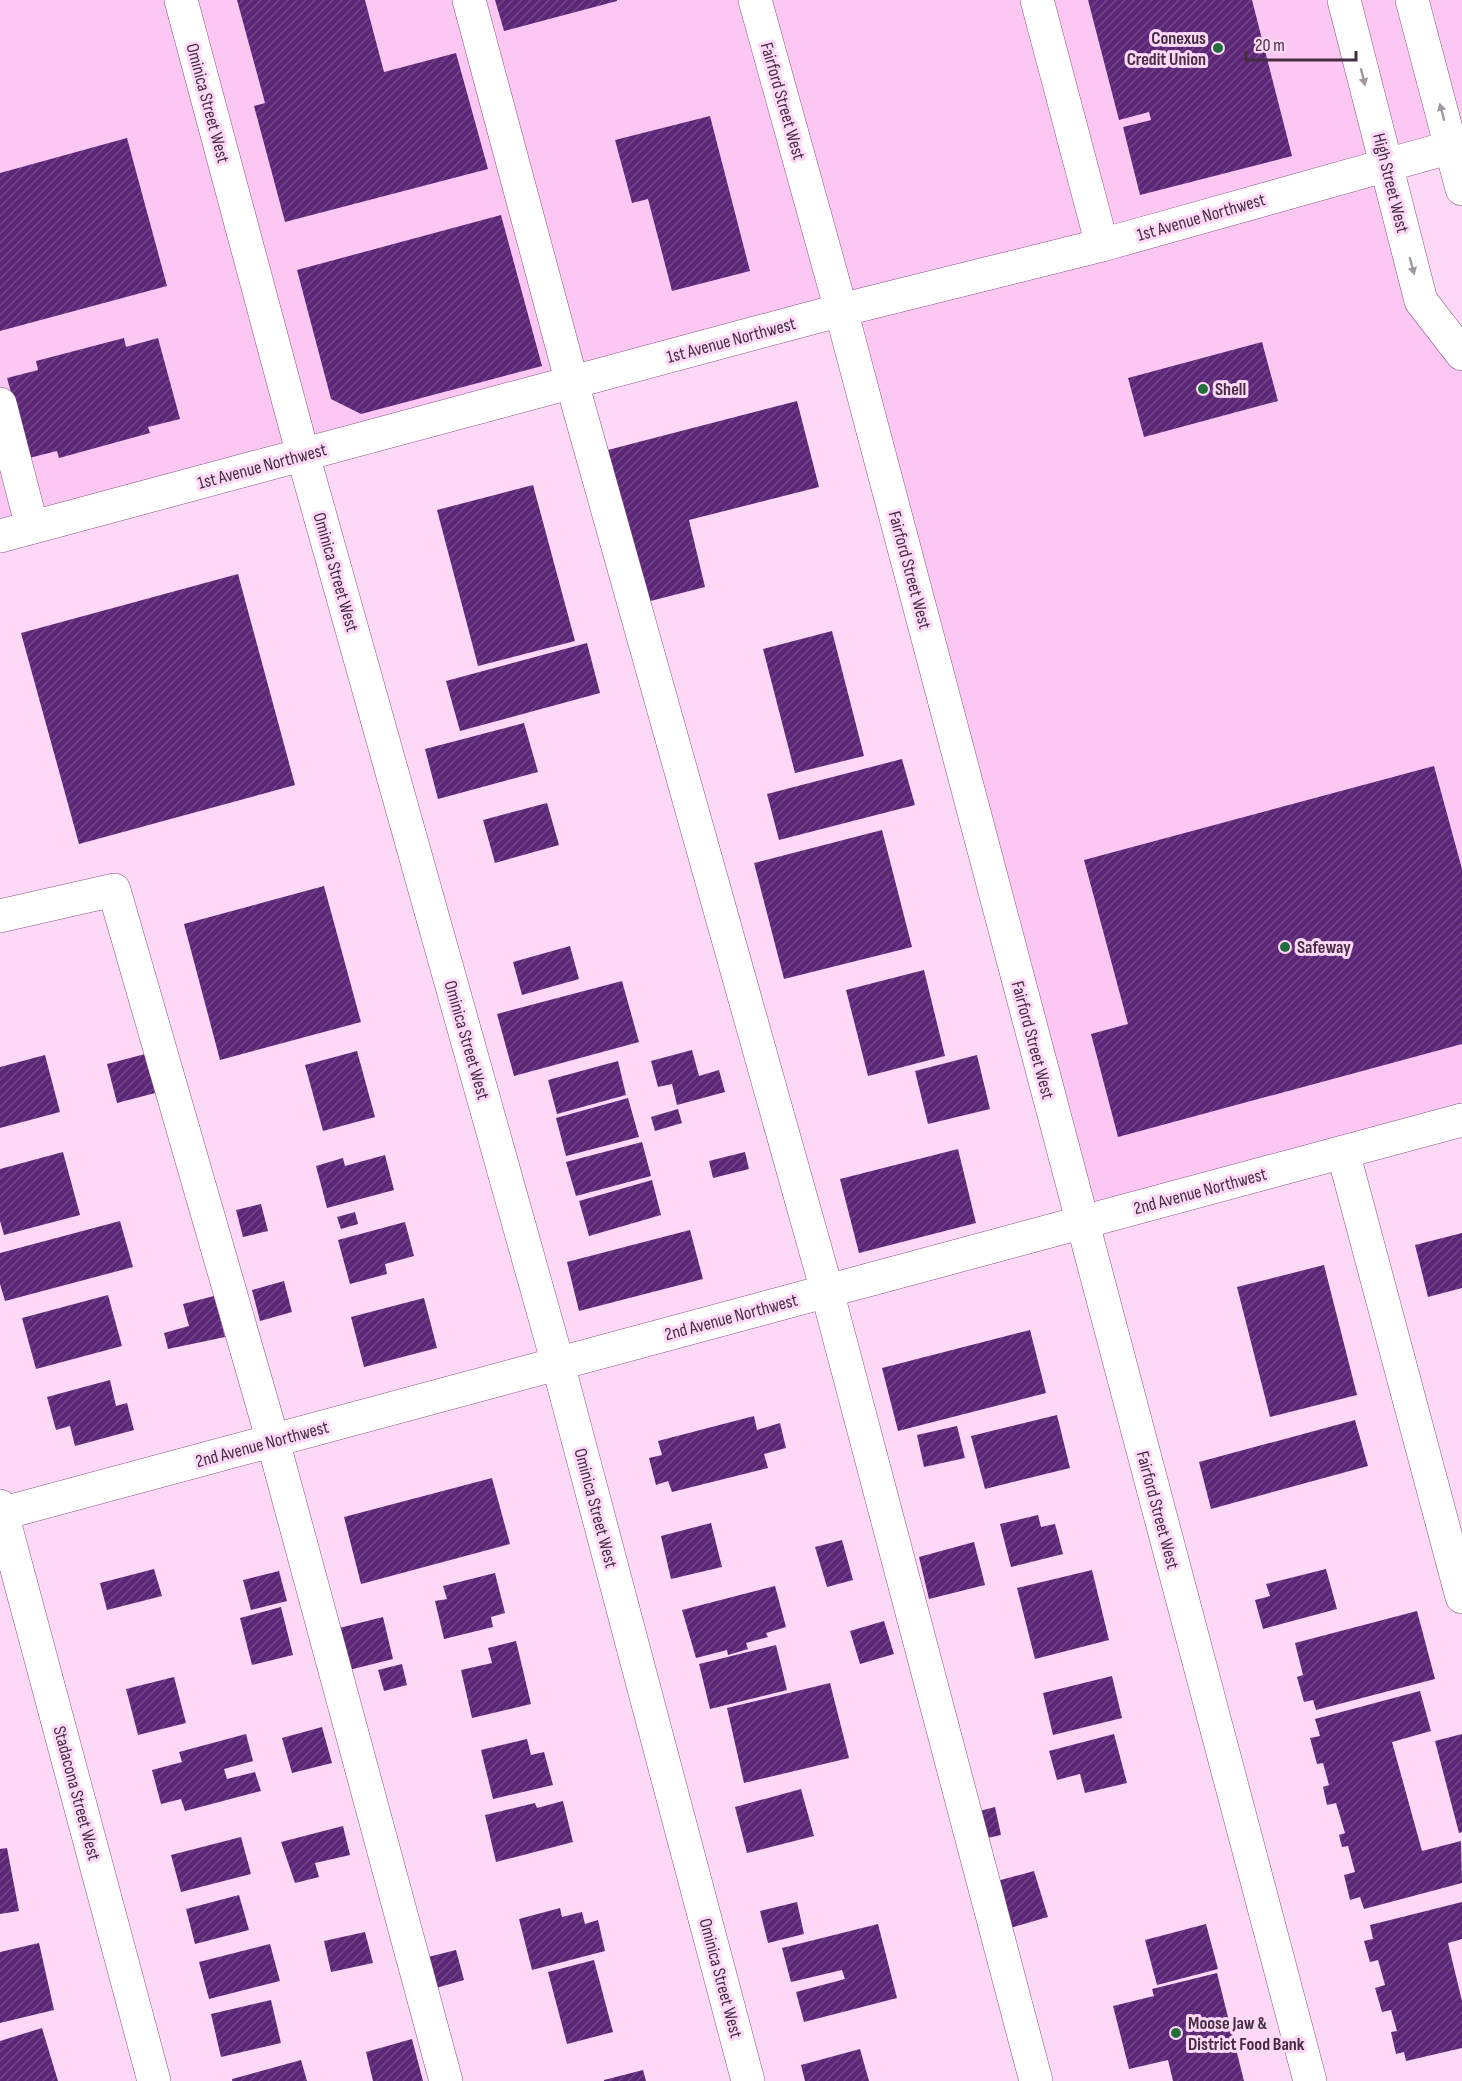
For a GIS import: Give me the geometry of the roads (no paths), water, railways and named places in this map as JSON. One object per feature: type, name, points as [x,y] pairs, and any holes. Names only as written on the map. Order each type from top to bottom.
[{"type":"street","name":"Ominica Street West","points":[[181,0],[303,455],[558,1364],[748,2081]]},
{"type":"street","points":[[470,0],[572,383],[827,1291],[1036,2081]]},
{"type":"street","name":"Fairford Street West","points":[[755,0],[841,310],[1310,2081]]},
{"type":"street","points":[[1037,0],[1102,245]]},
{"type":"street","name":"High Street West","points":[[1344,0],[1421,301],[1462,354]]},
{"type":"street","points":[[1412,0],[1457,146],[1462,189]]},
{"type":"street","name":"1st Avenue Northwest","points":[[0,536],[841,310],[1102,245],[1457,146]]},
{"type":"street","points":[[0,404],[32,527]]},
{"type":"street","points":[[0,916],[114,890],[273,1441],[446,2081]]},
{"type":"street","name":"2nd Avenue Northwest","points":[[1,1511],[273,1441],[1462,1120]]},
{"type":"street","points":[[1343,1152],[1462,1597]]},
{"type":"street","name":"Stadacona Street West","points":[[1,1511],[154,2081]]},
{"type":"place","name":"Conexus Credit Union","points":[[1218,48]]},
{"type":"place","name":"Shell","points":[[1203,389]]},
{"type":"place","name":"Safeway","points":[[1285,947]]},
{"type":"place","name":"Moose Jaw & District Food Bank","points":[[1176,2033]]}]
